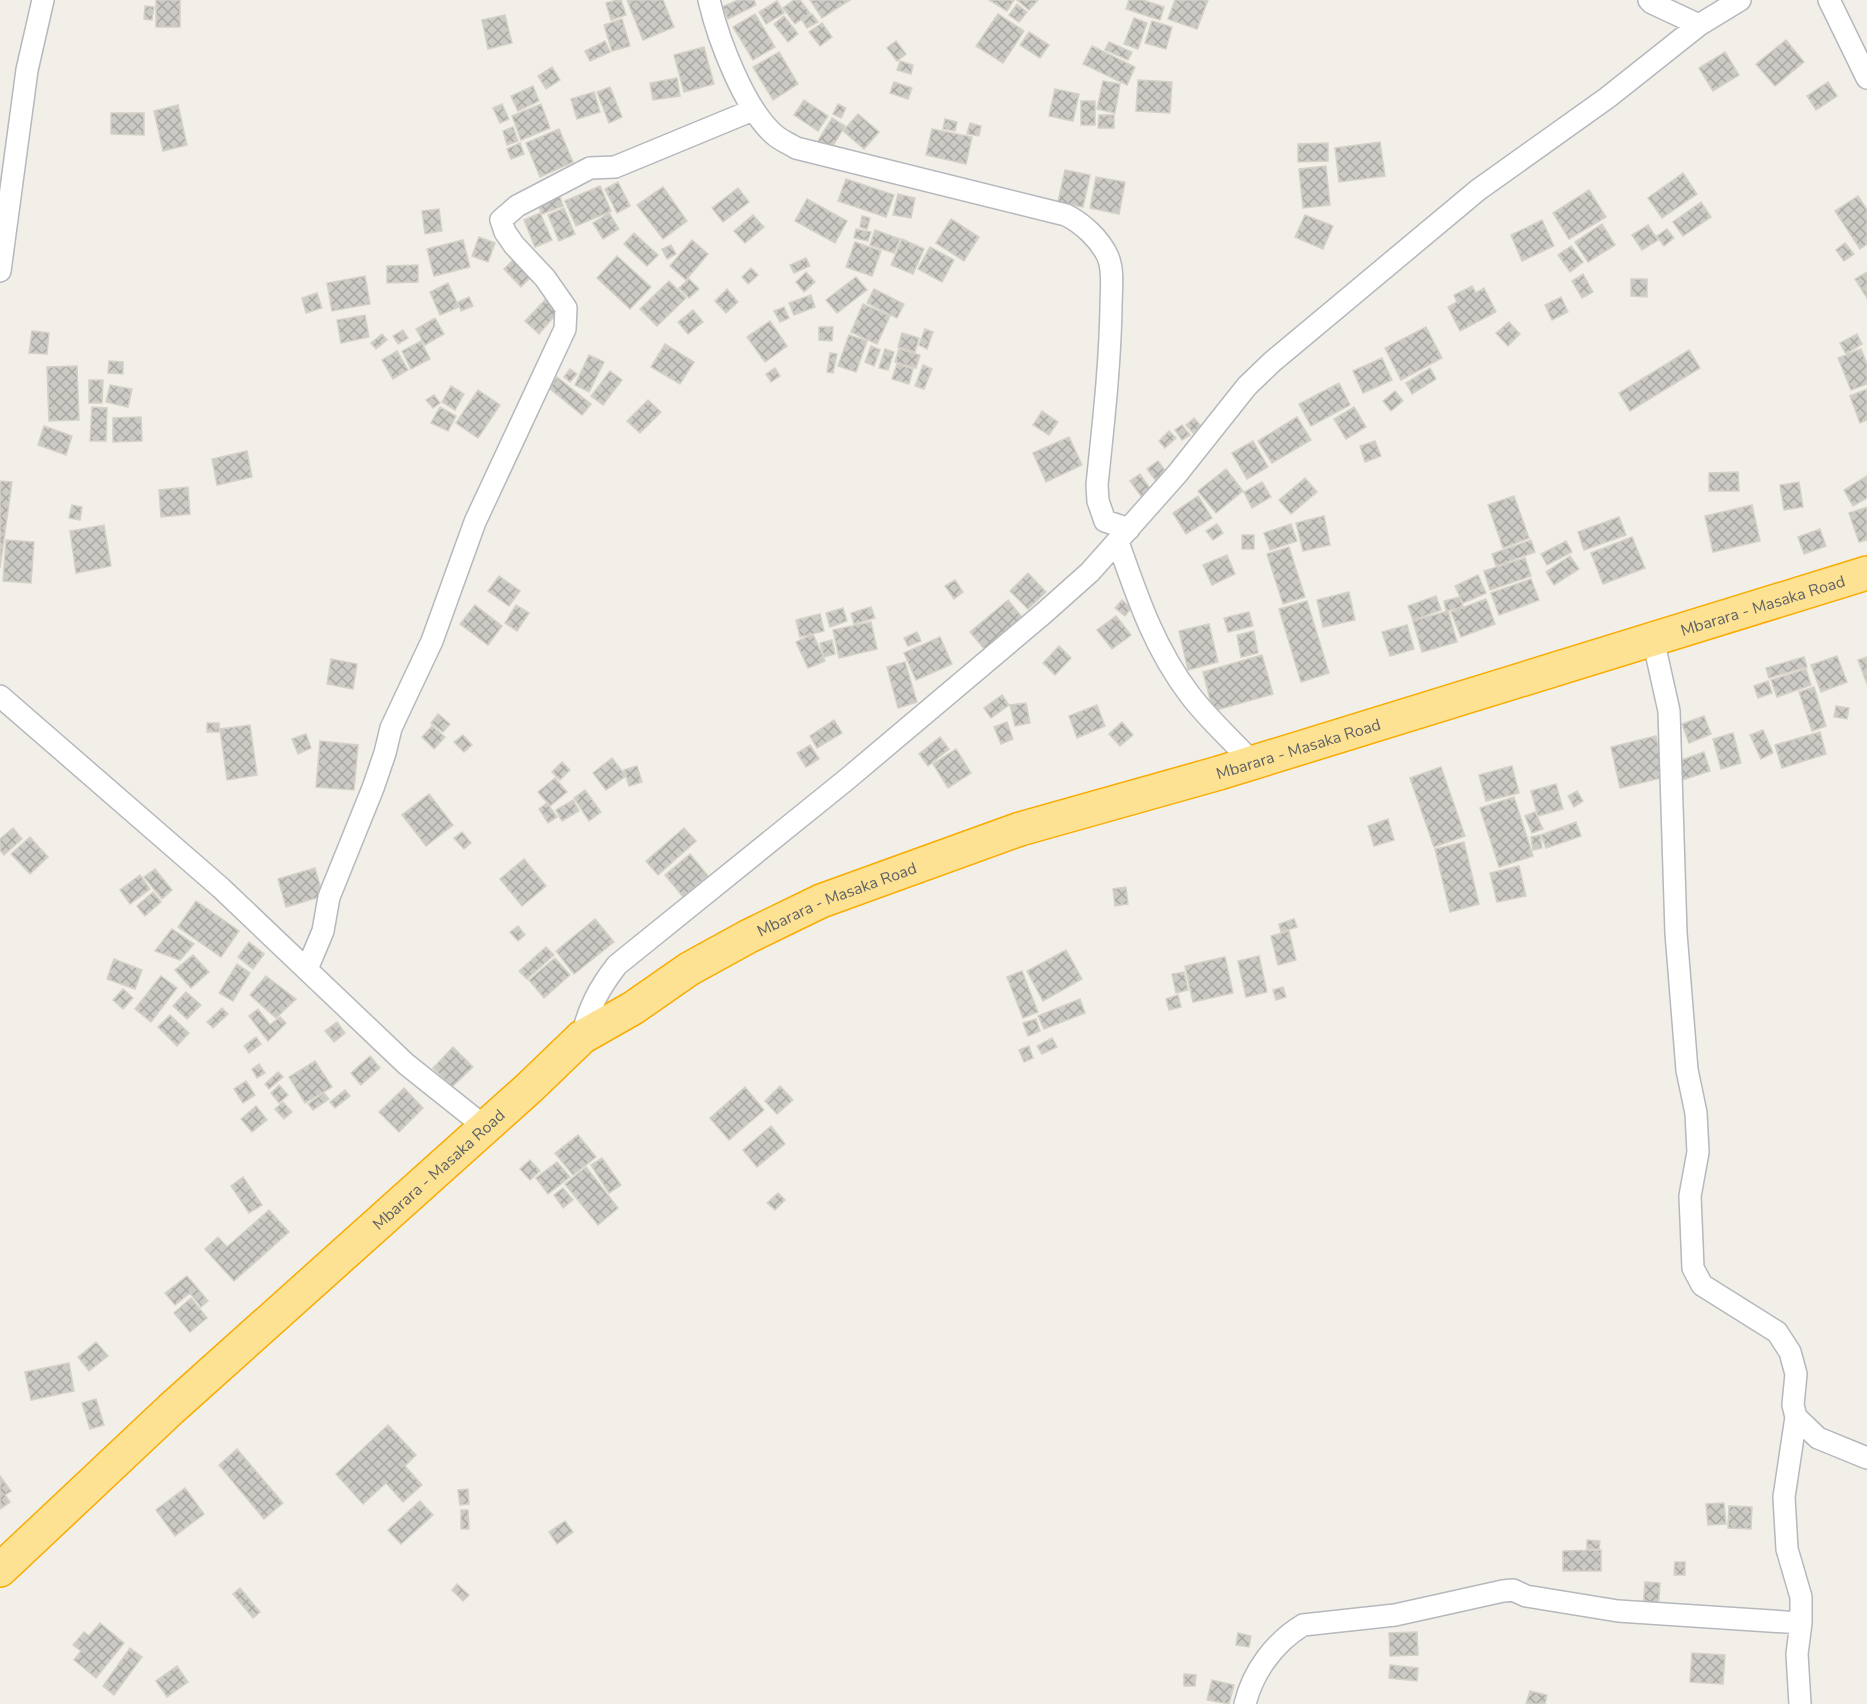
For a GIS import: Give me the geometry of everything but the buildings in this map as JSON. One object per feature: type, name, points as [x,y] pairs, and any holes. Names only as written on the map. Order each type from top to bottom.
[{"type":"highway","name":"Mbarara - Masaka Road","points":[[0,1570],[171,1409],[582,1038],[633,1008],[689,969],[749,936],[821,900],[1020,829],[1252,762],[1867,573]]},
{"type":"street","points":[[0,271],[27,70],[43,0]]},
{"type":"street","points":[[709,0],[741,90],[753,110],[776,137],[796,148],[1066,216],[1076,220],[1103,248],[1110,267],[1111,350],[1097,485],[1098,501],[1105,521],[1123,535],[1148,626],[1165,656],[1190,695],[1252,762]]},
{"type":"street","points":[[1649,0],[1699,25]]},
{"type":"street","points":[[582,1038],[586,1017],[597,992],[617,966],[846,780],[1090,572],[1177,474],[1247,386],[1287,349],[1478,189],[1607,98],[1699,25],[1740,0]]},
{"type":"street","points":[[1829,0],[1867,78]]},
{"type":"street","points":[[308,969],[323,931],[329,897],[386,753],[391,728],[432,641],[475,522],[566,329],[566,308],[545,278],[514,246],[504,232],[501,220],[517,206],[590,168],[615,168],[753,110]]},
{"type":"street","points":[[1653,639],[1669,711],[1677,944],[1687,1070],[1696,1113],[1698,1152],[1690,1196],[1693,1268],[1702,1285],[1777,1332],[1790,1352],[1796,1374],[1793,1405],[1796,1417],[1784,1497],[1787,1549],[1802,1597],[1797,1654],[1800,1704]]},
{"type":"street","points":[[0,696],[221,888],[406,1065],[485,1127]]},
{"type":"street","points":[[1796,1417],[1818,1438],[1867,1458]]},
{"type":"street","points":[[1245,1704],[1256,1675],[1269,1654],[1293,1631],[1304,1625],[1395,1615],[1503,1591],[1513,1590],[1526,1596],[1618,1611],[1801,1623]]}]
